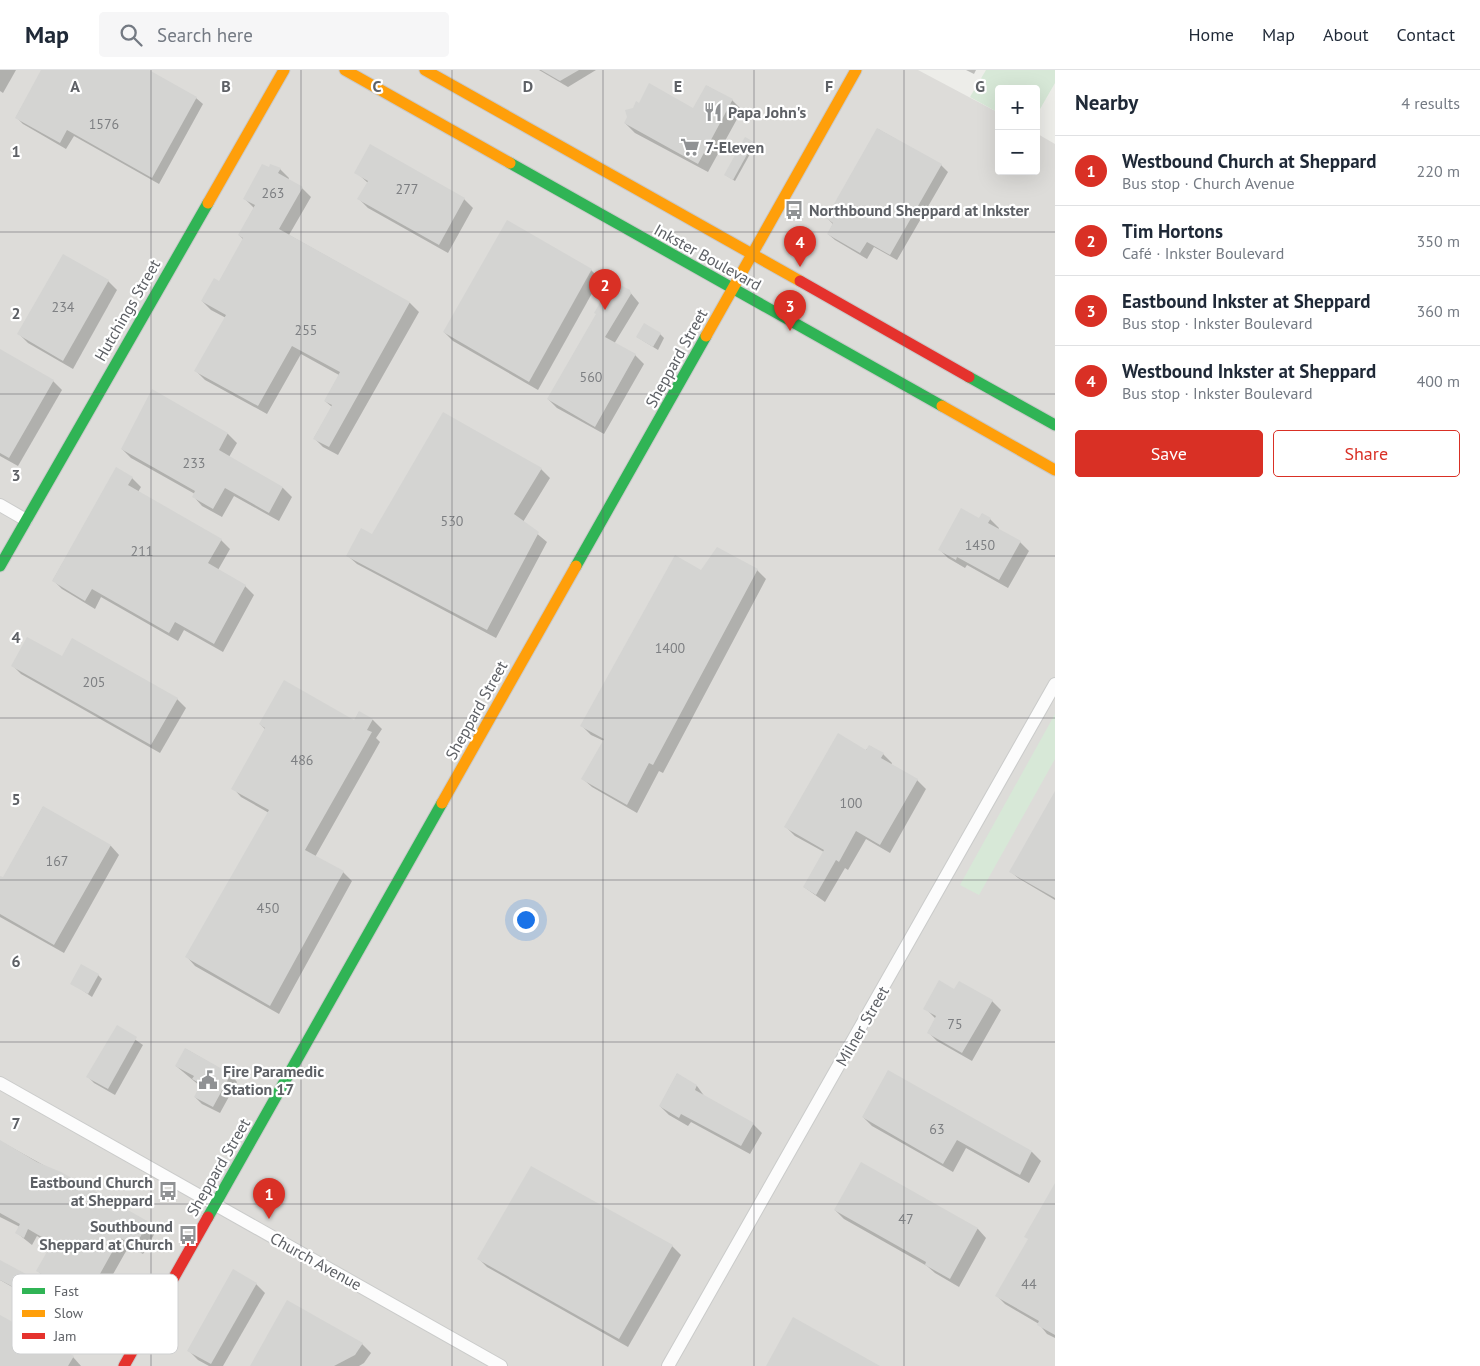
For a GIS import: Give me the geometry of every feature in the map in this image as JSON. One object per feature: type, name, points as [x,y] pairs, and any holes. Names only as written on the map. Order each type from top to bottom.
[{"type":"street","name":"Hutchings Street","points":[[0,566],[284,70]]},
{"type":"street","name":"Inkster Boulevard","points":[[345,70],[1055,470]]},
{"type":"street","name":"Inkster Boulevard","points":[[425,70],[1055,425]]},
{"type":"street","name":"Sheppard Street","points":[[176,1274],[856,70]]},
{"type":"street","points":[[0,505],[26,520]]},
{"type":"street","name":"Milner Street","points":[[668,1366],[935,900],[1055,684]]},
{"type":"street","name":"Church Avenue","points":[[0,1084],[501,1366]]},
{"type":"street","name":"Sheppard Street","points":[[124,1366],[131,1354]]},
{"type":"shaded area","points":[[0,70],[918,70],[995,111],[995,175],[1040,175],[1040,135],[1055,144],[1055,1366],[0,1366]]},
{"type":"green space","points":[[986,70],[1055,70],[1055,83],[1040,109],[1040,85],[995,85],[995,111],[970,97]]},
{"type":"green space","points":[[1055,714],[1055,759],[979,895],[960,885]]},
{"type":"building","points":[[41,70],[149,70],[197,97],[152,178],[67,130],[60,143],[15,118]]},
{"type":"building","points":[[541,70],[579,70],[560,81]]},
{"type":"building","points":[[649,83],[693,108],[706,85],[733,99],[698,164],[624,123],[627,117],[625,110],[633,108],[636,101],[639,103]]},
{"type":"building","points":[[877,128],[942,164],[890,255],[867,242],[860,253],[827,234],[833,223],[826,218]]},
{"type":"building","name":"7-Eleven","points":[[745,137],[754,142],[733,180],[724,175]]},
{"type":"building","points":[[370,144],[465,198],[439,245],[357,199],[368,181],[354,173]]},
{"type":"building","points":[[262,164],[269,167],[270,164],[281,168],[278,173],[303,187],[279,229],[410,302],[329,447],[313,439],[332,405],[324,401],[340,372],[292,346],[258,406],[194,371],[226,315],[201,301],[214,278],[219,281],[243,238],[238,235],[255,205],[243,199]]},
{"type":"building","points":[[507,220],[592,269],[529,382],[443,332]]},
{"type":"building","points":[[63,254],[109,280],[63,361],[17,334]]},
{"type":"building","points":[[613,281],[630,290],[631,294],[605,337],[636,354],[595,427],[547,399],[596,314],[594,313],[601,301],[599,297],[608,282]]},
{"type":"building","points":[[644,323],[661,333],[653,347],[636,337]]},
{"type":"building","points":[[0,349],[54,380],[9,458],[0,453]]},
{"type":"building","points":[[152,389],[228,433],[219,450],[283,487],[269,513],[225,488],[213,509],[192,497],[195,491],[121,449]]},
{"type":"building","points":[[443,412],[542,468],[514,514],[539,532],[487,630],[346,556],[361,528],[372,534]]},
{"type":"building","points":[[116,467],[133,477],[128,485],[222,539],[208,563],[246,585],[214,644],[175,622],[169,633],[92,589],[85,601],[52,581]]},
{"type":"building","points":[[961,508],[979,518],[982,513],[991,518],[988,523],[1021,541],[999,580],[957,557],[956,560],[938,550]]},
{"type":"building","points":[[717,547],[758,569],[653,765],[649,763],[627,805],[581,779],[604,739],[580,726],[675,555],[701,570]]},
{"type":"building","points":[[27,637],[62,656],[72,638],[178,698],[151,745],[11,666]]},
{"type":"building","points":[[284,680],[354,720],[359,711],[373,719],[367,730],[372,732],[305,850],[344,871],[270,1006],[185,957],[269,810],[231,789],[265,728],[259,724]]},
{"type":"building","points":[[838,733],[866,750],[869,745],[884,753],[881,758],[918,779],[880,845],[856,831],[839,862],[836,860],[816,895],[803,887],[824,850],[784,827]]},
{"type":"building","points":[[1055,791],[1055,898],[1009,872]]},
{"type":"building","points":[[43,806],[111,845],[54,945],[0,914],[0,876],[3,877]]},
{"type":"building","points":[[81,964],[99,974],[88,994],[70,984]]},
{"type":"building","points":[[939,980],[954,989],[959,981],[993,1000],[962,1053],[927,1033],[936,1016],[923,1009]]},
{"type":"building","points":[[117,1025],[137,1037],[108,1089],[86,1077]]},
{"type":"building","points":[[185,1048],[231,1074],[213,1107],[194,1097],[201,1084],[192,1079],[194,1076],[175,1066]]},
{"type":"building","points":[[888,1070],[1032,1151],[1020,1175],[957,1140],[943,1164],[862,1117]]},
{"type":"building","points":[[677,1073],[697,1085],[695,1090],[754,1123],[741,1146],[681,1114],[679,1118],[659,1106]]},
{"type":"building","points":[[0,1140],[149,1222],[135,1246],[120,1238],[100,1274],[41,1274],[36,1271],[52,1243],[28,1229],[24,1238],[15,1233],[20,1224],[0,1213]]},
{"type":"building","points":[[861,1162],[978,1228],[950,1279],[925,1265],[926,1262],[834,1210]]},
{"type":"building","points":[[531,1166],[673,1245],[619,1339],[477,1259]]},
{"type":"building","points":[[1055,1183],[1055,1335],[1037,1325],[1039,1321],[995,1296],[1028,1239],[1024,1237]]},
{"type":"building","points":[[0,1260],[26,1274],[12,1274],[12,1286],[0,1280]]},
{"type":"building","points":[[233,1269],[257,1283],[211,1364],[187,1351]]},
{"type":"building","points":[[287,1300],[363,1343],[355,1355],[334,1366],[250,1366]]},
{"type":"building","points":[[0,1315],[12,1322],[12,1354],[70,1354],[74,1356],[68,1366],[0,1366]]},
{"type":"building","points":[[793,1317],[880,1366],[766,1366]]},
{"type":"traffic: fast","points":[[510,163],[942,406]]},
{"type":"traffic: fast","points":[[0,566],[208,203]]},
{"type":"traffic: fast","points":[[576,566],[706,336]]},
{"type":"traffic: fast","points":[[969,377],[1055,425]]},
{"type":"traffic: fast","points":[[208,1217],[442,803]]},
{"type":"traffic: slow","points":[[208,203],[284,70]]},
{"type":"traffic: slow","points":[[345,70],[510,163]]},
{"type":"traffic: slow","points":[[425,70],[800,281]]},
{"type":"traffic: slow","points":[[706,336],[856,70]]},
{"type":"traffic: slow","points":[[942,406],[1055,470]]},
{"type":"traffic: slow","points":[[442,803],[576,566]]},
{"type":"traffic: jam","points":[[800,281],[969,377]]},
{"type":"traffic: jam","points":[[176,1274],[208,1217]]},
{"type":"traffic: jam","points":[[124,1366],[131,1354]]},
{"type":"place","name":"Papa John's","points":[[713,112]]},
{"type":"place","name":"7-Eleven","points":[[690,147]]},
{"type":"place","name":"Northbound Sheppard at Inkster","points":[[794,210]]},
{"type":"place","name":"Westbound Inkster at Sheppard","points":[[800,267]]},
{"type":"place","name":"Tim Hortons","points":[[605,310]]},
{"type":"place","name":"Eastbound Inkster at Sheppard","points":[[790,331]]},
{"type":"place","name":"Fire Paramedic Station 17","points":[[208,1080]]},
{"type":"place","name":"Eastbound Church at Sheppard","points":[[168,1191]]},
{"type":"place","name":"Westbound Church at Sheppard","points":[[269,1219]]},
{"type":"place","name":"Southbound Sheppard at Church","points":[[188,1235]]}]
